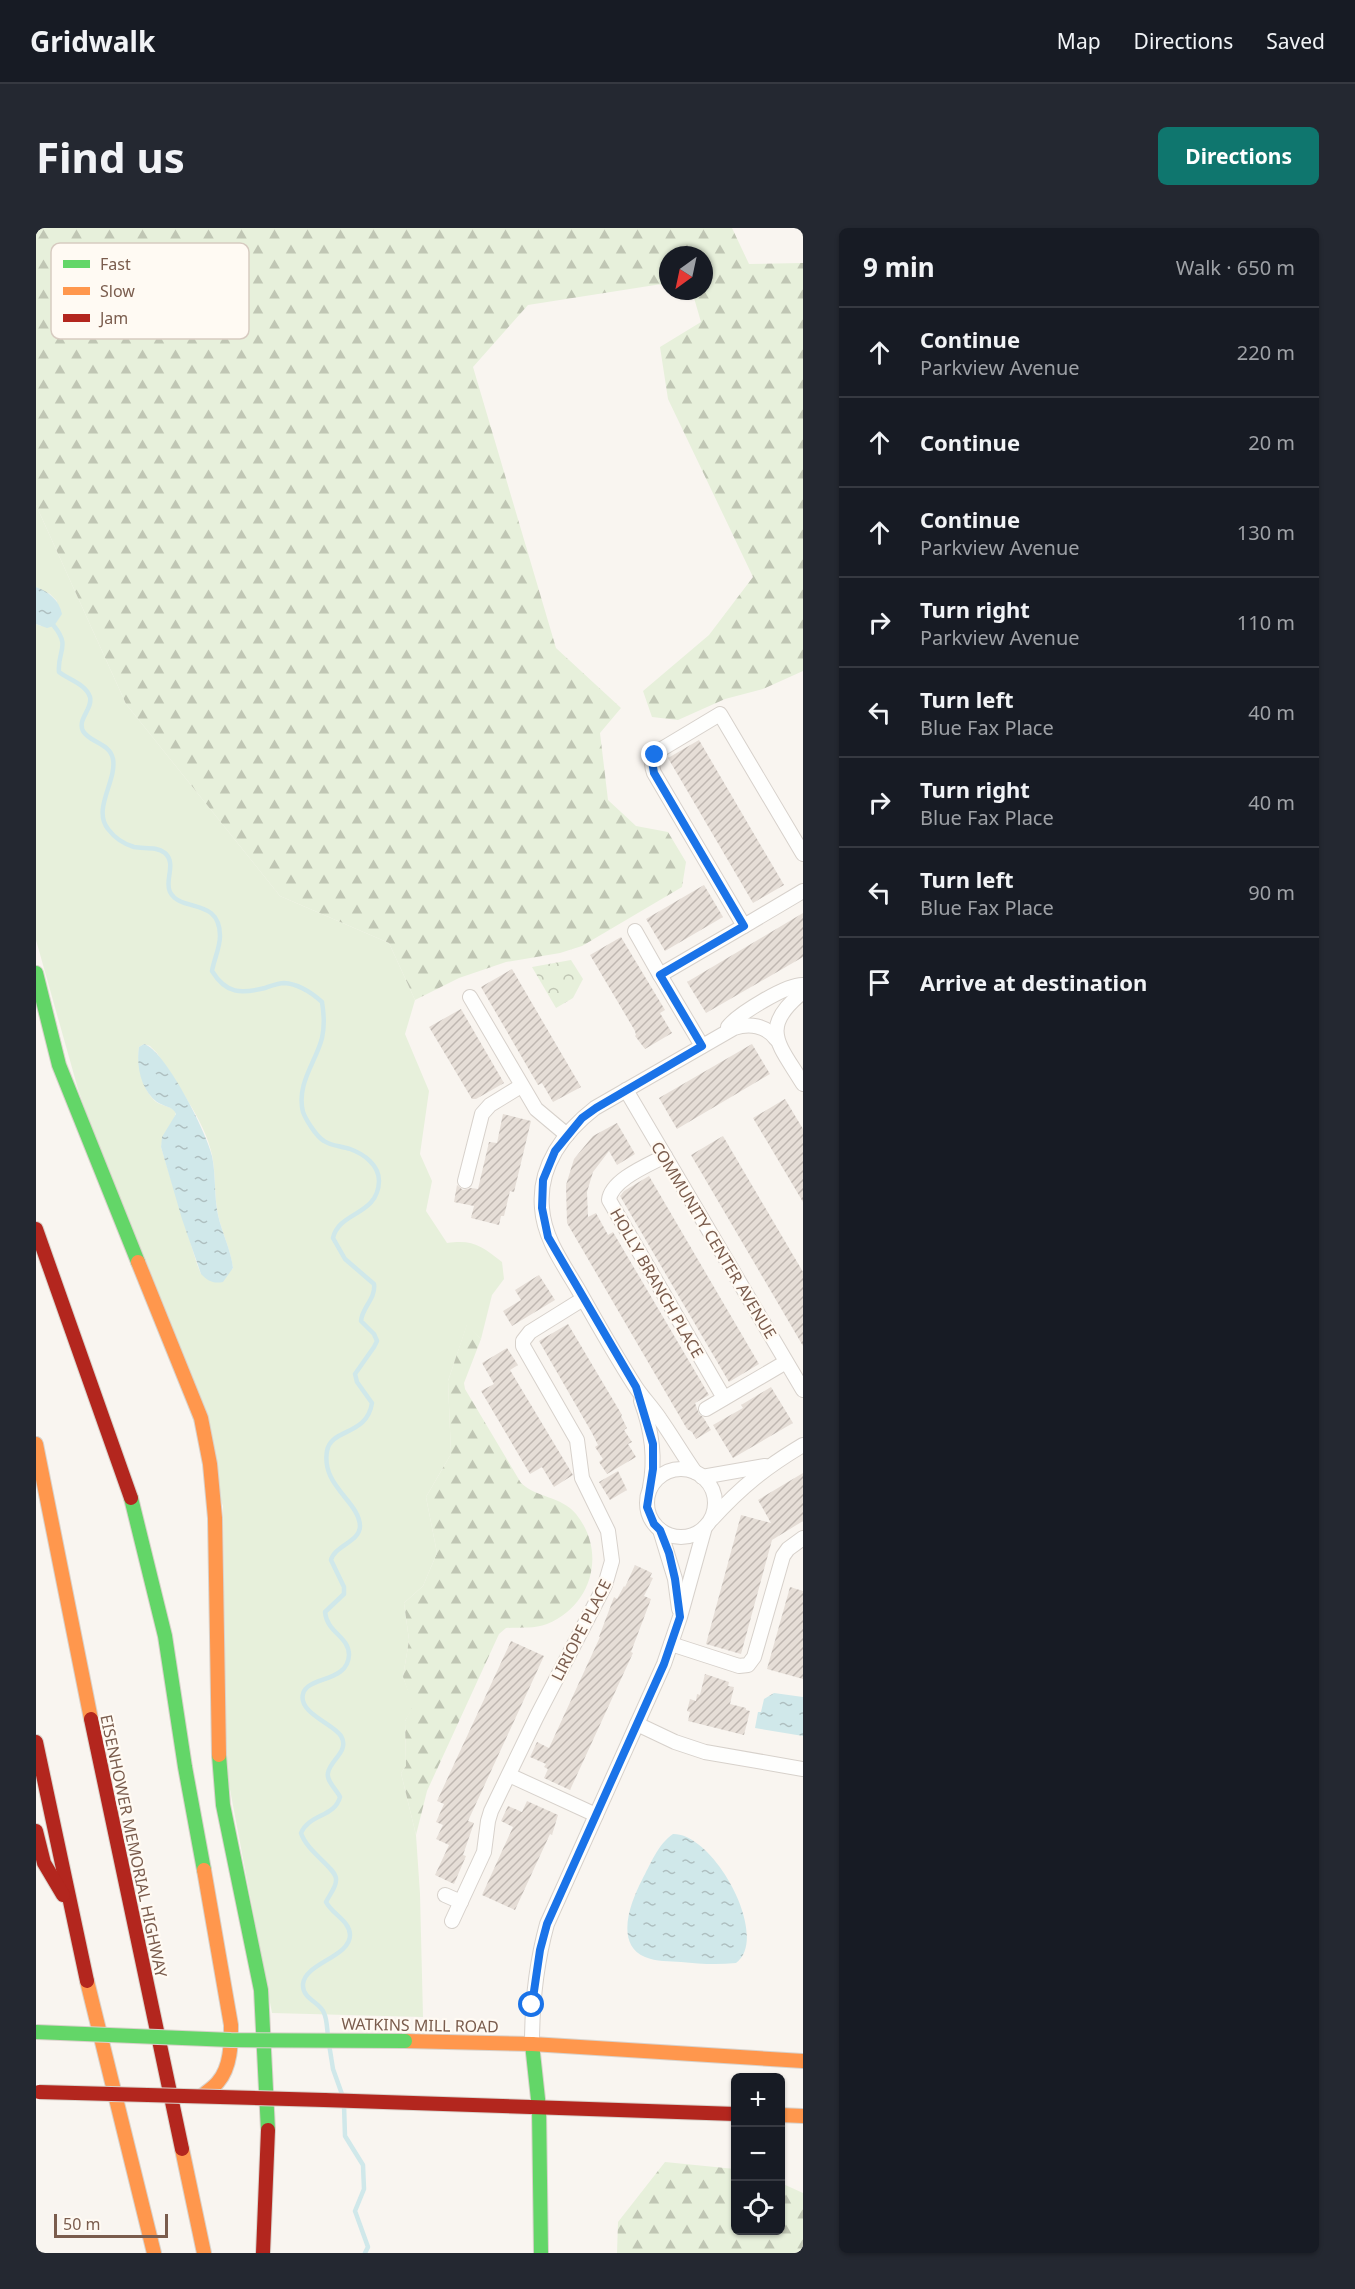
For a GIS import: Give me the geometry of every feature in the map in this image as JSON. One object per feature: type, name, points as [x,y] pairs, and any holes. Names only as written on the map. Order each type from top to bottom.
[{"type":"main road","points":[[36,973],[59,1065],[201,1418],[210,1464],[215,1518],[218,1746],[223,1805],[261,1990],[268,2138],[263,2253]]},
{"type":"main road","points":[[36,1229],[128,1484],[165,1636],[185,1767],[231,2017],[231,2040],[227,2065],[218,2082],[203,2095]]},
{"type":"main road","name":"EISENHOWER MEMORIAL HIGHWAY","points":[[36,1444],[107,1802],[204,2253]]},
{"type":"main road","points":[[36,1742],[88,1985],[154,2253]]},
{"type":"main road","points":[[36,1831],[44,1863],[74,1915]]},
{"type":"main road","name":"WATKINS MILL ROAD","points":[[36,2032],[231,2040],[532,2044],[803,2061]]},
{"type":"main road","points":[[532,2044],[539,2108],[541,2253]]},
{"type":"main road","points":[[37,2092],[203,2095],[731,2114]]},
{"type":"main road","points":[[785,2115],[803,2116]]},
{"type":"street","points":[[744,926],[652,767],[652,761],[660,750],[720,714],[803,854]]},
{"type":"street","points":[[660,975],[803,891]]},
{"type":"street","points":[[634,931],[702,1046]]},
{"type":"street","points":[[725,1032],[739,1017],[788,988],[803,985]]},
{"type":"street","points":[[776,1039],[779,1019],[789,1005],[803,992]]},
{"type":"street","points":[[470,997],[521,1086],[543,1116],[567,1135]]},
{"type":"street","points":[[532,2044],[535,1979],[547,1924],[671,1644],[715,1502],[709,1484],[699,1475],[636,1387],[548,1237],[542,1208],[543,1180],[546,1169],[567,1135],[589,1113],[725,1032],[742,1025],[755,1026],[768,1031],[776,1039],[803,1084]]},
{"type":"street","points":[[465,1180],[482,1114],[490,1105],[521,1086]]},
{"type":"street","name":"COMMUNITY CENTER AVENUE","points":[[626,1090],[803,1390]]},
{"type":"street","name":"HOLLY BRANCH PLACE","points":[[664,1156],[618,1182],[609,1200],[724,1398]]},
{"type":"street","name":"LIRIOPE PLACE","points":[[452,1921],[484,1852],[488,1821],[537,1716],[599,1598],[610,1568],[612,1551],[608,1531],[582,1478],[577,1440],[523,1341],[530,1332],[584,1299]]},
{"type":"street","points":[[706,1409],[786,1362]]},
{"type":"street","points":[[636,1387],[653,1444],[653,1469],[647,1507],[654,1524],[669,1535],[688,1537],[708,1523],[770,1464],[803,1445]]},
{"type":"street","points":[[650,1490],[654,1482],[669,1471],[678,1469],[699,1475],[770,1464]]},
{"type":"street","points":[[660,1530],[675,1579],[680,1617]]},
{"type":"street","points":[[671,1644],[739,1666],[752,1662],[783,1556],[788,1548],[803,1538]]},
{"type":"street","points":[[637,1724],[675,1742],[705,1752],[803,1769]]},
{"type":"street","points":[[509,1775],[596,1815]]},
{"type":"street","points":[[445,1895],[461,1902]]},
{"type":"green space","points":[[36,228],[732,228],[749,264],[803,263],[803,671],[763,689],[725,699],[678,720],[652,717],[643,691],[709,635],[753,577],[668,399],[660,347],[701,322],[695,300],[713,300],[713,246],[659,246],[659,284],[528,305],[473,367],[556,648],[621,708],[600,733],[608,800],[636,826],[668,832],[686,862],[682,887],[582,946],[560,953],[506,962],[459,978],[415,1000],[389,943],[280,896],[126,704],[36,505]]},
{"type":"green space","points":[[36,505],[126,704],[280,896],[389,943],[415,1000],[405,1034],[429,1091],[420,1154],[432,1181],[426,1211],[447,1243],[464,1242],[477,1245],[502,1262],[504,1279],[492,1295],[481,1339],[467,1325],[448,1381],[451,1454],[426,1497],[437,1553],[423,1586],[404,1603],[409,1640],[403,1677],[414,1706],[405,1721],[406,1766],[401,1773],[416,1835],[423,2017],[272,2013],[226,1768],[223,1506],[78,1089],[36,940],[36,624],[41,626],[57,601],[50,594],[36,587]],"holes":[[[144,1044],[150,1046],[189,1102],[208,1141],[213,1162],[218,1215],[233,1269],[201,1274],[197,1264],[161,1147],[176,1111],[157,1103],[150,1096],[140,1068],[139,1047]]]},
{"type":"green space","points":[[571,960],[583,979],[573,998],[556,1008],[532,967]]},
{"type":"green space","points":[[467,1324],[481,1339],[464,1383],[465,1389],[521,1483],[534,1492],[556,1500],[576,1514],[586,1529],[591,1545],[592,1561],[590,1577],[584,1591],[575,1605],[562,1616],[542,1626],[506,1628],[499,1634],[427,1791],[416,1835],[401,1773],[406,1766],[405,1721],[413,1706],[403,1677],[409,1640],[404,1603],[423,1586],[437,1553],[426,1497],[451,1454],[448,1381]]},
{"type":"green space","points":[[665,2162],[731,2169],[731,2235],[785,2235],[785,2185],[803,2193],[803,2253],[617,2253],[618,2222]]},
{"type":"water","points":[[36,587],[53,597],[61,609],[62,614],[54,626],[47,628],[36,624]]},
{"type":"water","points":[[144,1044],[163,1061],[173,1076],[194,1112],[209,1145],[218,1215],[233,1268],[223,1282],[216,1283],[201,1274],[182,1219],[161,1147],[162,1137],[176,1114],[171,1108],[157,1102],[143,1084],[138,1054],[139,1047]]},
{"type":"water","points":[[774,1693],[803,1697],[803,1736],[755,1728],[758,1712],[761,1712],[764,1699]]},
{"type":"water","points":[[673,1834],[689,1838],[705,1850],[733,1888],[742,1910],[747,1932],[745,1950],[736,1963],[708,1964],[654,1960],[636,1951],[630,1942],[628,1922],[633,1899],[655,1855]]},
{"type":"building","points":[[699,740],[784,885],[753,903],[668,758]]},
{"type":"building","points":[[704,885],[723,917],[665,951],[646,919]]},
{"type":"building","points":[[803,913],[803,957],[706,1013],[687,982]]},
{"type":"building","points":[[621,937],[665,1010],[660,1013],[672,1033],[645,1049],[635,1036],[635,1031],[590,955]]},
{"type":"building","points":[[512,969],[581,1087],[553,1102],[542,1083],[538,1085],[481,987]]},
{"type":"building","points":[[461,1009],[504,1083],[476,1099],[472,1099],[429,1027]]},
{"type":"building","points":[[752,1044],[770,1074],[677,1129],[659,1098]]},
{"type":"building","points":[[785,1099],[803,1129],[803,1202],[753,1118]]},
{"type":"building","points":[[503,1114],[531,1121],[514,1192],[510,1191],[504,1216],[501,1216],[499,1225],[471,1218],[474,1206],[454,1202],[457,1185],[463,1190],[478,1189],[489,1142],[497,1143]]},
{"type":"building","points":[[617,1123],[635,1154],[617,1165],[609,1151],[593,1172],[587,1192],[588,1217],[596,1213],[608,1235],[613,1232],[709,1395],[695,1403],[699,1414],[711,1430],[696,1439],[687,1429],[567,1223],[566,1185],[574,1159],[593,1136]]},
{"type":"building","points":[[723,1136],[803,1272],[803,1346],[691,1155]]},
{"type":"building","points":[[649,1176],[759,1364],[729,1382],[620,1196],[624,1191]]},
{"type":"building","points":[[539,1275],[555,1300],[512,1326],[503,1311],[521,1300],[515,1290]]},
{"type":"building","points":[[568,1324],[622,1415],[627,1428],[624,1430],[632,1442],[628,1444],[636,1457],[607,1474],[599,1462],[603,1459],[595,1447],[598,1445],[592,1433],[539,1341]]},
{"type":"building","points":[[507,1348],[518,1365],[510,1370],[573,1475],[554,1487],[542,1467],[530,1474],[481,1391],[494,1384],[482,1363]]},
{"type":"building","points":[[771,1387],[793,1423],[733,1458],[713,1425],[743,1408],[741,1405]]},
{"type":"building","points":[[618,1471],[627,1490],[610,1500],[599,1482]]},
{"type":"building","points":[[803,1473],[803,1521],[772,1540],[741,1654],[706,1644],[741,1515],[771,1523],[758,1500]]},
{"type":"building","points":[[635,1565],[652,1573],[650,1577],[653,1578],[644,1596],[651,1599],[631,1652],[633,1653],[570,1790],[544,1778],[548,1769],[544,1767],[546,1764],[530,1757],[537,1742],[549,1748],[600,1637],[614,1597],[617,1599],[625,1587]]},
{"type":"building","points":[[790,1587],[803,1591],[803,1679],[767,1669]]},
{"type":"building","points":[[511,1641],[544,1656],[468,1821],[474,1823],[463,1855],[466,1856],[454,1884],[435,1875],[449,1845],[436,1839],[443,1825],[436,1822],[444,1804],[437,1801]]},
{"type":"building","points":[[705,1674],[729,1682],[728,1686],[734,1687],[730,1704],[750,1711],[744,1735],[688,1721],[690,1712],[687,1711],[690,1699],[696,1701],[697,1694],[700,1695]]},
{"type":"building","points":[[527,1801],[558,1815],[552,1835],[550,1834],[515,1910],[482,1895],[513,1827],[501,1821],[508,1806],[522,1812]]},
{"type":"waterway","points":[[54,626],[63,644],[59,672],[81,685],[90,697],[82,722],[83,731],[104,746],[113,759],[112,776],[103,813],[108,829],[130,846],[165,853],[170,862],[168,883],[170,892],[182,902],[207,910],[214,916],[220,936],[212,971],[223,984],[241,991],[284,983],[305,989],[322,1002],[323,1033],[304,1083],[303,1112],[321,1139],[360,1154],[374,1165],[378,1175],[377,1192],[372,1201],[343,1223],[333,1238],[345,1259],[374,1284],[373,1294],[361,1321],[374,1334],[377,1341],[355,1374],[357,1382],[372,1403],[369,1414],[357,1427],[335,1438],[327,1451],[329,1474],[354,1509],[360,1526],[356,1536],[333,1555],[331,1560],[344,1587],[344,1594],[325,1612],[330,1625],[346,1643],[349,1655],[347,1664],[342,1670],[312,1684],[303,1694],[306,1707],[337,1732],[343,1741],[341,1751],[328,1773],[330,1782],[340,1797],[337,1804],[310,1822],[301,1833],[309,1847],[335,1875],[335,1885],[326,1902],[347,1926],[350,1935],[343,1949],[311,1971],[303,1984],[305,1993],[324,2013],[328,2036]]},
{"type":"waterway","points":[[329,2044],[333,2069],[343,2097]]},
{"type":"waterway","points":[[344,2105],[345,2136],[363,2165],[364,2189],[355,2211],[368,2247],[365,2253]]},
{"type":"traffic: fast","points":[[36,973],[59,1065],[138,1262]]},
{"type":"traffic: fast","points":[[131,1498],[165,1636],[185,1767],[204,1870]]},
{"type":"traffic: fast","points":[[219,1755],[223,1805],[261,1990],[268,2130]]},
{"type":"traffic: fast","points":[[36,2032],[231,2040],[405,2041]]},
{"type":"traffic: fast","points":[[532,2044],[539,2108]]},
{"type":"traffic: fast","points":[[539,2108],[541,2253]]},
{"type":"traffic: slow","points":[[138,1262],[201,1418],[210,1464],[215,1518],[219,1755]]},
{"type":"traffic: slow","points":[[36,1444],[91,1719]]},
{"type":"traffic: slow","points":[[203,2095],[216,2084],[226,2069],[231,2032],[204,1870]]},
{"type":"traffic: slow","points":[[87,1981],[154,2253]]},
{"type":"traffic: slow","points":[[405,2041],[532,2044],[803,2061]]},
{"type":"traffic: slow","points":[[785,2115],[803,2116]]},
{"type":"traffic: slow","points":[[182,2149],[204,2253]]},
{"type":"traffic: jam","points":[[36,1229],[131,1498]]},
{"type":"traffic: jam","points":[[91,1719],[182,2149]]},
{"type":"traffic: jam","points":[[36,1742],[87,1981]]},
{"type":"traffic: jam","points":[[36,1831],[44,1863],[63,1895]]},
{"type":"traffic: jam","points":[[39,2092],[324,2100]]},
{"type":"traffic: jam","points":[[324,2100],[731,2114]]},
{"type":"traffic: jam","points":[[263,2253],[268,2130]]},
{"type":"route","points":[[532,2005],[540,1950],[547,1924],[664,1664],[680,1617],[669,1553],[660,1530],[649,1516],[647,1507],[654,1452],[644,1409],[636,1387],[548,1237],[544,1224],[541,1192],[550,1160],[582,1118],[702,1046],[660,975],[744,926],[654,773],[652,761],[655,755]]}]
